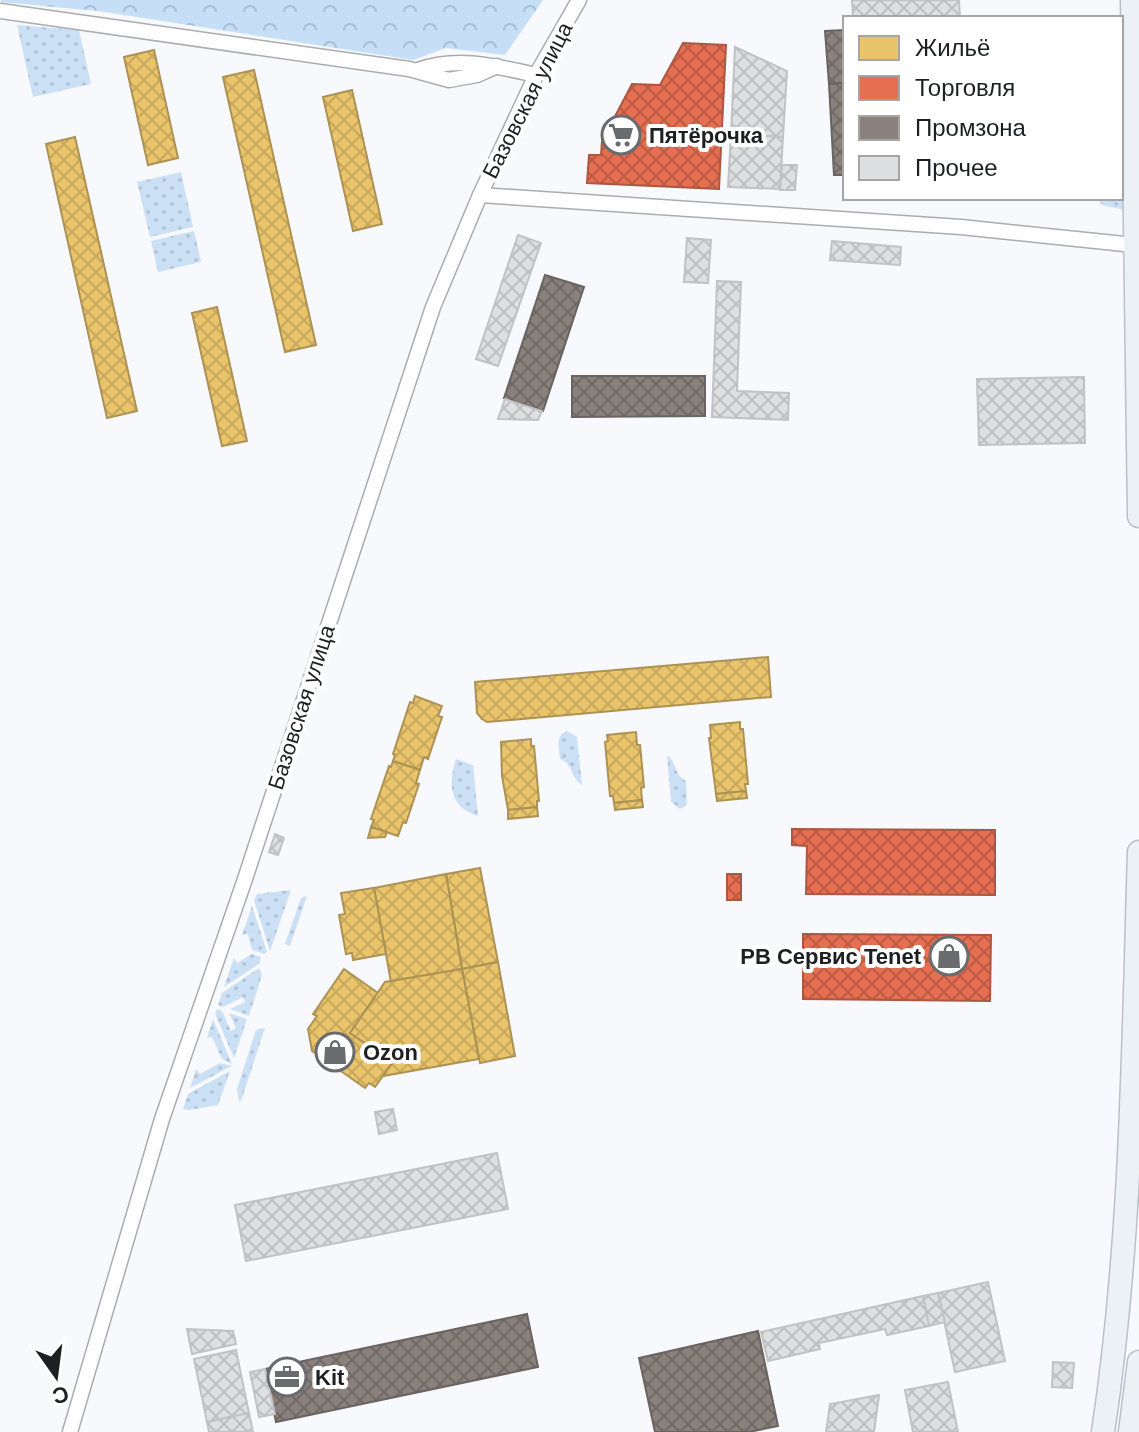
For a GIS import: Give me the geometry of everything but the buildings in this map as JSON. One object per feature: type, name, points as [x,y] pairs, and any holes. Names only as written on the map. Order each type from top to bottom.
[{"type":"highway","points":[[1132,0],[1139,516]]},
{"type":"highway","points":[[1103,1432],[1123,1241],[1133,1059],[1139,852]]},
{"type":"highway","points":[[1130,1432],[1139,1362]]},
{"type":"street","name":"Базовская улица","points":[[70,1432],[162,1119],[245,879],[433,307],[480,195],[536,75],[579,0]]},
{"type":"street","points":[[0,11],[418,70],[432,76],[462,79],[497,66],[536,75]]},
{"type":"street","points":[[480,195],[961,227],[1134,245]]},
{"type":"shaded area","points":[[17,25],[79,30],[91,84],[33,97]]},
{"type":"shaded area","points":[[1123,39],[1124,210],[1102,205],[1098,200],[1123,200]]},
{"type":"shaded area","points":[[181,172],[193,227],[150,237],[137,182]]},
{"type":"shaded area","points":[[194,231],[201,262],[158,272],[151,241]]},
{"type":"shaded area","points":[[567,731],[577,737],[582,785],[575,779],[568,764],[560,759],[559,739]]},
{"type":"shaded area","points":[[667,755],[686,781],[687,805],[680,809],[671,802]]},
{"type":"shaded area","points":[[456,759],[473,765],[478,816],[461,807],[453,794],[452,777]]},
{"type":"shaded area","points":[[291,890],[270,951],[254,900],[257,894]]},
{"type":"shaded area","points":[[307,896],[290,946],[285,944],[301,898]]},
{"type":"shaded area","points":[[252,906],[267,952],[264,954],[252,950],[248,934],[242,935]]},
{"type":"shaded area","points":[[252,954],[261,957],[259,964],[224,987],[234,958],[237,963]]},
{"type":"shaded area","points":[[259,968],[262,975],[249,1016],[230,1009],[245,1002],[243,997],[223,1007],[218,1005],[222,993]]},
{"type":"shaded area","points":[[217,1009],[222,1011],[231,1031],[236,1028],[229,1013],[247,1019],[234,1058],[215,1014]]},
{"type":"shaded area","points":[[213,1019],[232,1064],[222,1059],[212,1037],[207,1038]]},
{"type":"shaded area","points":[[265,1028],[239,1101],[237,1089],[256,1030]]},
{"type":"shaded area","points":[[220,1063],[232,1066],[190,1088],[196,1069],[200,1074]]},
{"type":"shaded area","points":[[230,1071],[218,1105],[183,1109],[188,1094]]},
{"type":"green space","points":[[1,0],[543,0],[505,55],[446,48],[413,60],[98,11]]},
{"type":"place","name":"Пятёрочка","points":[[621,135]]},
{"type":"place","name":"PB Сервис Tenet","points":[[949,956]]},
{"type":"place","name":"Ozon","points":[[335,1052]]},
{"type":"place","name":"Kit","points":[[287,1377]]}]
